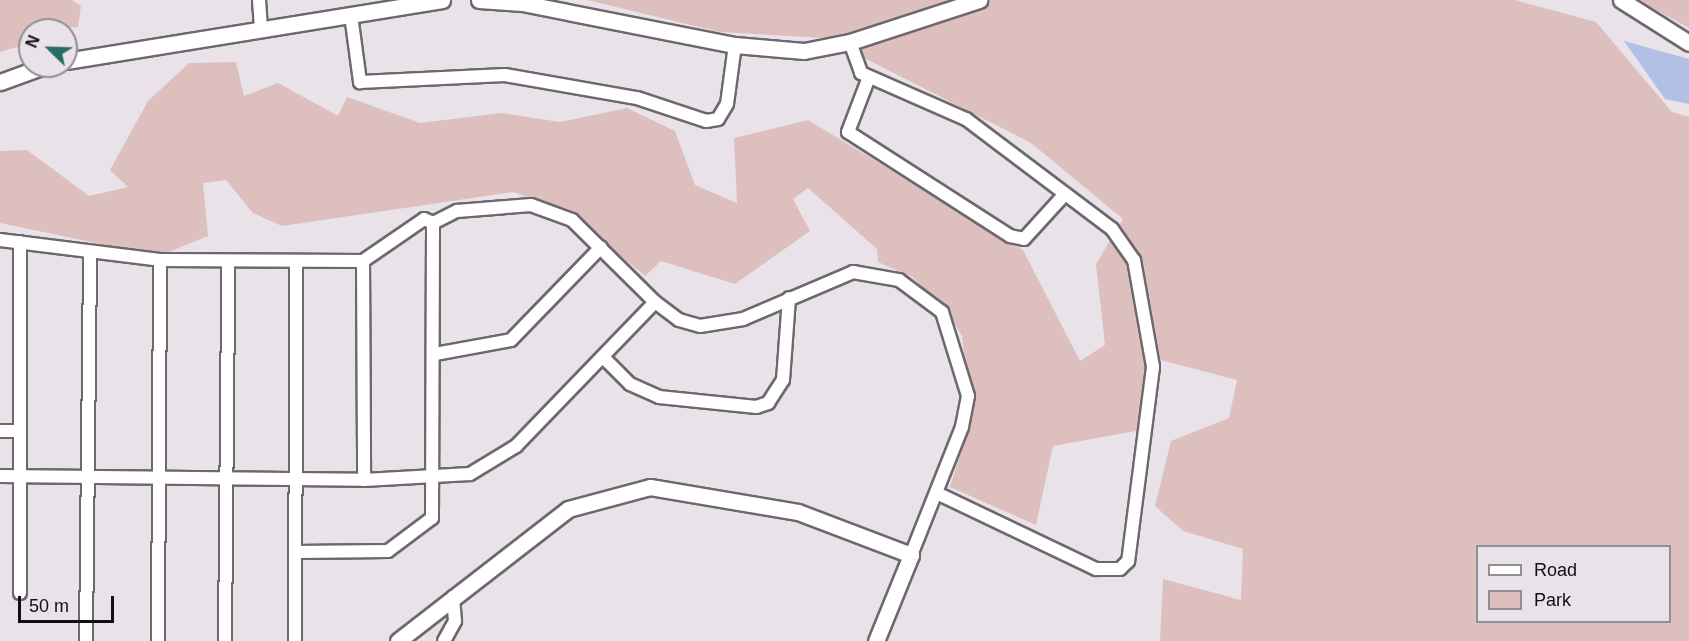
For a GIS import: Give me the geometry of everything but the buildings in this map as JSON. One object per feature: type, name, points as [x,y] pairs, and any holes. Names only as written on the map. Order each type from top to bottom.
[{"type":"street","points":[[259,0],[261,28]]},
{"type":"street","points":[[78,59],[442,0]]},
{"type":"street","points":[[479,0],[522,3],[735,45],[804,51],[850,42],[979,0]]},
{"type":"street","points":[[1621,0],[1689,43]]},
{"type":"street","points":[[351,15],[360,82],[506,75],[637,98],[706,121],[718,119],[727,104],[735,45]]},
{"type":"street","points":[[850,42],[854,62],[869,76],[966,119],[1130,247],[1150,347],[1151,388],[1128,561],[1120,569],[1096,569],[936,493]]},
{"type":"street","points":[[0,82],[18,75]]},
{"type":"street","points":[[869,76],[848,132],[1010,236],[1024,239],[1065,194]]},
{"type":"street","points":[[433,223],[457,211],[531,205],[562,212],[601,247],[655,302],[678,320],[719,326],[866,271],[914,287],[942,312],[968,396],[936,493],[876,641]]},
{"type":"street","points":[[0,240],[160,260],[363,261],[424,219],[433,223]]},
{"type":"street","points":[[296,552],[388,551],[432,518],[435,354],[433,223]]},
{"type":"street","points":[[20,242],[20,593]]},
{"type":"street","points":[[435,354],[511,340],[601,247]]},
{"type":"street","points":[[86,641],[90,252]]},
{"type":"street","points":[[158,641],[157,478],[160,260]]},
{"type":"street","points":[[294,641],[296,261]]},
{"type":"street","points":[[363,261],[364,480]]},
{"type":"street","points":[[225,641],[228,262]]},
{"type":"street","points":[[603,357],[630,384],[659,397],[756,407],[768,403],[783,380],[789,298]]},
{"type":"street","points":[[0,476],[364,480],[470,474],[502,459],[655,302]]},
{"type":"street","points":[[0,431],[19,431]]},
{"type":"street","points":[[398,641],[568,509],[650,487],[798,512],[911,555]]},
{"type":"street","points":[[444,641],[456,621],[453,597]]},
{"type":"green space","points":[[0,0],[72,0],[81,6],[78,27],[78,18],[18,18],[18,47],[0,52]]},
{"type":"green space","points":[[587,0],[1515,0],[1596,22],[1672,112],[1689,117],[1689,641],[1160,641],[1163,579],[1241,600],[1243,549],[1183,531],[1155,506],[1171,441],[1229,418],[1237,380],[1153,358],[1147,429],[1053,446],[1036,525],[950,487],[971,420],[962,336],[943,305],[912,277],[878,262],[877,249],[808,188],[793,199],[810,231],[735,284],[661,261],[645,276],[564,209],[513,192],[282,226],[253,213],[226,180],[203,183],[208,236],[159,256],[0,223],[0,151],[27,150],[89,196],[128,187],[110,170],[148,101],[189,63],[236,62],[244,96],[278,83],[338,116],[347,97],[420,123],[502,113],[560,122],[627,108],[675,131],[695,185],[737,203],[734,138],[808,120],[1023,250],[1080,361],[1105,345],[1096,264],[1123,219],[1031,143],[825,38],[720,32]]},
{"type":"green space","points":[[1641,0],[1689,0],[1689,28],[1649,6]]},
{"type":"water","points":[[1624,41],[1689,59],[1689,104],[1665,99]]}]
